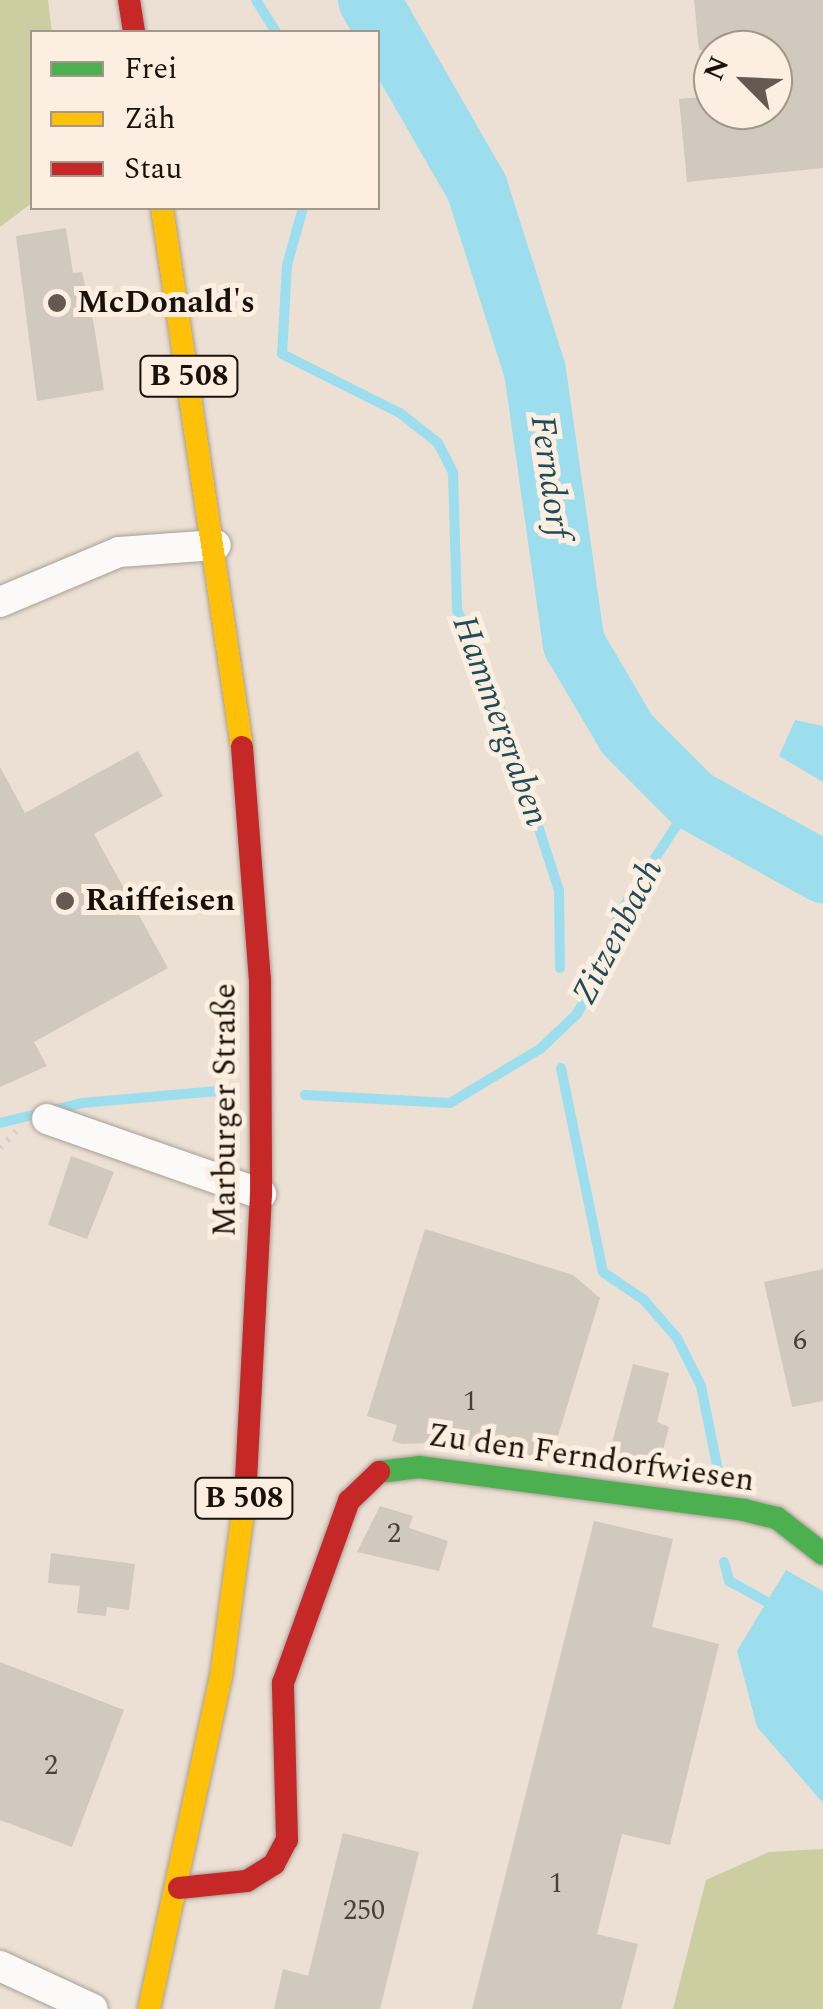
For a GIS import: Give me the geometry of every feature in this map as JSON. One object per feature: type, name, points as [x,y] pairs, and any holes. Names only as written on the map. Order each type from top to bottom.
[{"type":"main road","points":[[129,0],[134,30]]},
{"type":"main road","name":"Marburger Straße","points":[[150,2009],[179,1888],[221,1677],[243,1506],[261,1194],[260,979],[242,744],[216,544],[162,210]]},
{"type":"main road","name":"Zu den Ferndorfwiesen","points":[[179,1888],[246,1881],[274,1864],[288,1840],[283,1683],[349,1501],[380,1471],[419,1466],[744,1510],[776,1518],[823,1554]]},
{"type":"street","points":[[0,602],[119,552],[216,544]]},
{"type":"street","points":[[47,1119],[261,1194]]},
{"type":"street","points":[[0,1966],[93,2009]]},
{"type":"green space","points":[[0,0],[48,0],[52,30],[30,30],[30,204],[0,227]]},
{"type":"green space","points":[[823,1849],[823,2009],[673,2009],[706,1880],[769,1852]]},
{"type":"water","points":[[795,720],[823,726],[823,782],[779,756]]},
{"type":"water","points":[[786,1570],[823,1591],[823,1803],[757,1727],[737,1651]]},
{"type":"building","points":[[694,0],[823,0],[823,168],[687,182],[679,99],[693,98],[693,130],[793,130],[793,30],[697,30]]},
{"type":"building","name":"McDonald's","points":[[66,228],[73,273],[82,272],[104,390],[37,401],[16,236]]},
{"type":"building","name":"Raiffeisen","points":[[138,751],[163,796],[94,834],[168,968],[34,1042],[47,1066],[0,1087],[0,767],[25,813]]},
{"type":"building","points":[[71,1156],[114,1172],[87,1239],[48,1225]]},
{"type":"building","points":[[425,1229],[573,1275],[600,1298],[551,1459],[476,1449],[430,1435],[427,1443],[402,1444],[392,1441],[397,1425],[367,1416]]},
{"type":"building","points":[[823,1269],[823,1401],[792,1407],[764,1282]]},
{"type":"building","points":[[633,1364],[669,1373],[657,1422],[669,1427],[657,1473],[606,1465]]},
{"type":"building","points":[[380,1506],[413,1516],[409,1528],[448,1541],[439,1571],[357,1552]]},
{"type":"building","points":[[594,1521],[673,1539],[652,1627],[719,1644],[670,1845],[622,1834],[597,1934],[638,1944],[621,2009],[472,2009]]},
{"type":"building","points":[[51,1553],[135,1564],[129,1610],[107,1607],[106,1616],[77,1613],[80,1586],[48,1583]]},
{"type":"building","points":[[0,1662],[124,1710],[72,1847],[0,1820]]},
{"type":"building","points":[[343,1833],[419,1852],[380,2009],[274,2009],[283,1969],[308,1976]]},
{"type":"waterway","name":"Hammergraben","points":[[256,0],[275,30]]},
{"type":"waterway","name":"Ferndorf","points":[[369,0],[477,188],[535,371],[574,644],[627,734],[693,800],[823,872]]},
{"type":"waterway","name":"Hammergraben","points":[[302,210],[287,265],[282,354],[400,413],[438,443],[453,473],[457,610],[489,675],[559,890],[560,968]]},
{"type":"waterway","name":"Zitzenbach","points":[[305,1095],[450,1103],[540,1049],[576,1015],[604,970],[617,917],[693,800]]},
{"type":"waterway","name":"Hammergraben","points":[[561,1068],[603,1272],[644,1300],[677,1338],[701,1386],[720,1480]]},
{"type":"waterway","name":"Zitzenbach","points":[[0,1123],[82,1103],[217,1091]]},
{"type":"waterway","points":[[724,1562],[729,1581],[767,1602]]},
{"type":"traffic: fast","points":[[379,1472],[419,1467],[744,1510],[777,1518],[823,1554]]},
{"type":"traffic: slow","points":[[162,210],[242,747]]},
{"type":"traffic: slow","points":[[149,2009],[221,1677],[245,1497]]},
{"type":"traffic: jam","points":[[129,0],[134,30]]},
{"type":"traffic: jam","points":[[242,747],[260,979],[261,1194],[245,1497]]},
{"type":"traffic: jam","points":[[179,1888],[247,1881],[274,1864],[287,1840],[283,1683],[349,1501],[379,1472]]},
{"type":"place","name":"McDonald's","points":[[57,303]]},
{"type":"place","name":"Raiffeisen","points":[[65,901]]}]
